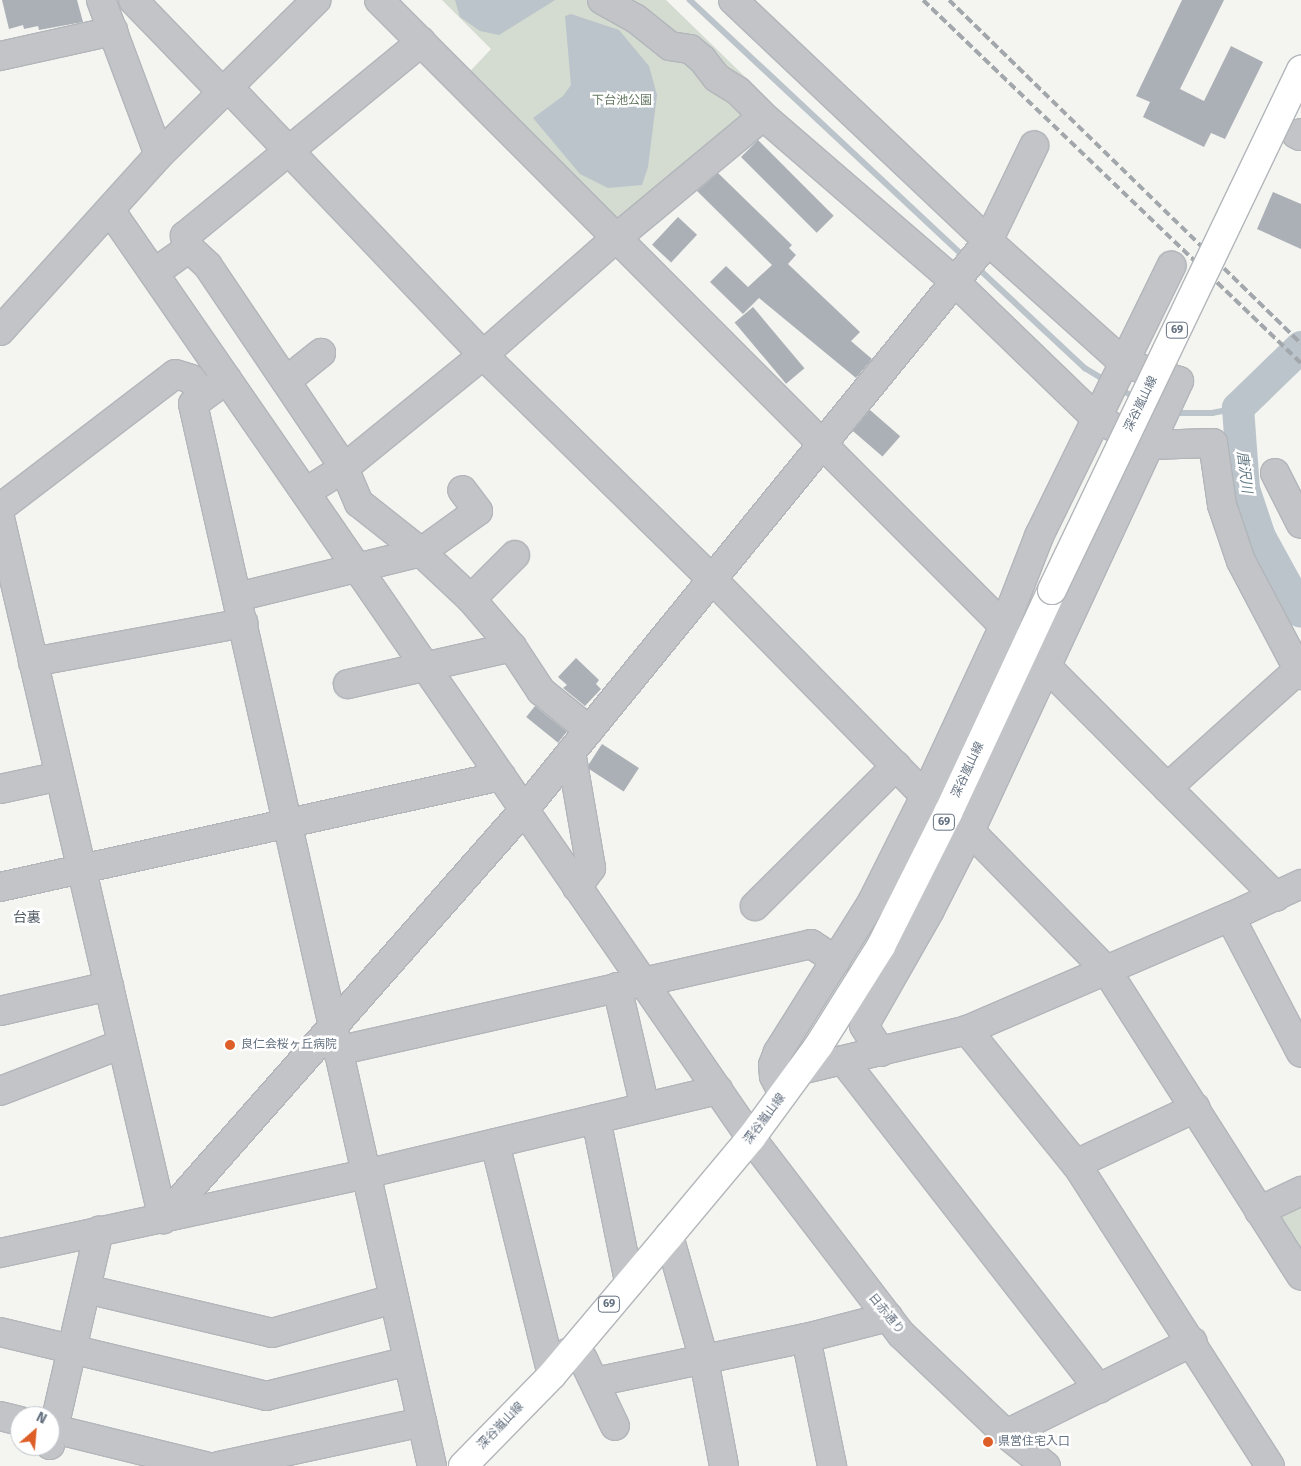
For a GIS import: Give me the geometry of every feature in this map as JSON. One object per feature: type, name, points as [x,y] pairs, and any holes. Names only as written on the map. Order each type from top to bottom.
[{"type":"main road","name":"深谷嵐山線","points":[[462,1466],[559,1364],[670,1236],[751,1138],[801,1070],[881,946],[948,813],[1052,590],[1301,70]]},
{"type":"street","points":[[101,0],[159,155]]},
{"type":"street","points":[[133,0],[289,151],[484,355],[712,579],[925,796]]},
{"type":"street","points":[[0,331],[159,155],[316,0]]},
{"type":"street","points":[[379,0],[615,239],[1004,626]]},
{"type":"street","points":[[602,0],[635,18],[670,46],[690,49],[716,78],[738,91],[763,116],[954,281],[1096,418],[1148,445],[1213,443],[1222,505],[1241,561],[1300,672],[1167,788]]},
{"type":"street","points":[[733,0],[986,243],[1124,363],[1179,381],[970,831],[930,910],[864,1026],[881,1052]]},
{"type":"street","points":[[0,56],[113,31]]},
{"type":"street","points":[[421,42],[185,236],[189,248],[208,266],[344,468],[359,503],[421,552],[470,599],[512,648],[541,691],[589,730]]},
{"type":"street","points":[[306,492],[344,468],[484,355],[615,239],[763,116]]},
{"type":"street","points":[[162,1219],[335,1039],[986,243],[1034,146]]},
{"type":"street","name":"日赤通り","points":[[110,210],[577,888],[630,984],[718,1090],[751,1138],[888,1317],[1006,1434],[1046,1466]]},
{"type":"street","points":[[154,273],[189,248]]},
{"type":"street","points":[[784,1094],[774,1076],[773,1065],[870,904],[925,796],[1004,626],[1039,536],[1171,266]]},
{"type":"street","points":[[286,381],[321,353]]},
{"type":"street","points":[[0,508],[175,374],[191,379],[204,396]]},
{"type":"street","points":[[227,379],[193,404],[432,1466]]},
{"type":"street","points":[[1275,473],[1301,524]]},
{"type":"street","points":[[237,597],[356,565],[421,552],[478,511],[462,490]]},
{"type":"street","points":[[0,518],[162,1219]]},
{"type":"street","points":[[1039,536],[1089,574]]},
{"type":"street","points":[[470,599],[515,555]]},
{"type":"street","points":[[33,662],[243,623]]},
{"type":"street","points":[[348,684],[512,648]]},
{"type":"street","points":[[1046,666],[1276,897]]},
{"type":"street","points":[[571,752],[591,868],[577,888]]},
{"type":"street","points":[[755,906],[896,766]]},
{"type":"street","points":[[0,789],[60,776]]},
{"type":"street","points":[[0,887],[501,776]]},
{"type":"street","points":[[970,831],[1107,971],[1301,1276]]},
{"type":"street","points":[[801,1070],[967,1030],[1230,918],[1301,884]]},
{"type":"street","points":[[1230,918],[1301,1053]]},
{"type":"street","points":[[335,1039],[630,984],[811,944],[836,960]]},
{"type":"street","points":[[630,984],[645,1108]]},
{"type":"street","points":[[0,1011],[108,986]]},
{"type":"street","points":[[967,1030],[1076,1164],[1270,1466]]},
{"type":"street","points":[[0,1091],[122,1044]]},
{"type":"street","points":[[843,1060],[1099,1389]]},
{"type":"street","points":[[0,1253],[365,1174],[718,1090]]},
{"type":"street","points":[[1076,1164],[1195,1108]]},
{"type":"street","points":[[596,1119],[629,1281]]},
{"type":"street","points":[[495,1143],[559,1364],[584,1359],[615,1426]]},
{"type":"street","points":[[1259,1210],[1301,1191]]},
{"type":"street","points":[[59,1406],[99,1231]]},
{"type":"street","points":[[670,1236],[704,1360],[724,1466]]},
{"type":"street","points":[[86,1289],[272,1333],[394,1299]]},
{"type":"street","points":[[594,1382],[806,1338],[888,1317]]},
{"type":"street","points":[[0,1332],[266,1396],[408,1361]]},
{"type":"street","points":[[806,1338],[832,1466]]},
{"type":"street","points":[[1006,1434],[1192,1342]]},
{"type":"street","points":[[219,1466],[422,1422]]},
{"type":"street","points":[[60,1439],[204,1466]]},
{"type":"green space","name":"下台池公園","points":[[442,0],[666,0],[772,103],[756,122],[615,239],[460,82],[491,49]]},
{"type":"green space","points":[[1301,1198],[1301,1263],[1269,1213]]},
{"type":"shaded area","points":[[455,0],[555,0],[499,35],[480,31],[460,17]]},
{"type":"shaded area","points":[[571,14],[619,30],[649,66],[657,95],[648,167],[642,185],[608,188],[580,174],[533,118],[563,96],[571,85],[565,16]]},
{"type":"building","points":[[2,0],[77,0],[83,22],[39,30],[38,26],[24,29],[23,25],[9,29]]},
{"type":"building","points":[[1182,0],[1224,0],[1180,89],[1204,101],[1231,46],[1263,62],[1225,139],[1211,133],[1204,147],[1143,117],[1150,102],[1136,96]]},
{"type":"building","points":[[758,140],[834,216],[817,233],[741,157]]},
{"type":"building","points":[[718,173],[792,245],[789,248],[796,255],[788,264],[860,332],[851,341],[872,359],[856,378],[759,298],[743,314],[710,282],[726,266],[748,287],[772,265],[697,191]]},
{"type":"building","points":[[1273,192],[1301,204],[1301,249],[1257,229]]},
{"type":"building","points":[[678,217],[697,235],[671,263],[652,245]]},
{"type":"building","points":[[753,307],[804,368],[786,384],[735,322]]},
{"type":"building","points":[[870,410],[900,436],[882,457],[852,430]]},
{"type":"building","points":[[576,658],[599,680],[596,684],[601,689],[585,706],[563,688],[567,685],[558,677]]},
{"type":"building","points":[[535,706],[567,732],[558,743],[526,717]]},
{"type":"building","points":[[602,744],[639,768],[624,791],[587,767]]},
{"type":"waterway","points":[[690,0],[966,258]]},
{"type":"waterway","points":[[977,267],[1085,368],[1107,381]]},
{"type":"waterway","name":"唐沢川","points":[[1301,347],[1238,408],[1244,489],[1260,537],[1301,612]]},
{"type":"waterway","points":[[1119,388],[1137,399]]},
{"type":"waterway","points":[[1172,413],[1212,413],[1238,408]]},
{"type":"railway","points":[[923,0],[1301,363]]},
{"type":"railway","points":[[949,0],[1301,344]]},
{"type":"place","name":"良仁会桜ヶ丘病院","points":[[230,1045]]},
{"type":"place","name":"県営住宅入口","points":[[988,1442]]},
{"type":"district","name":"台裏","points":[[27,918]]}]
